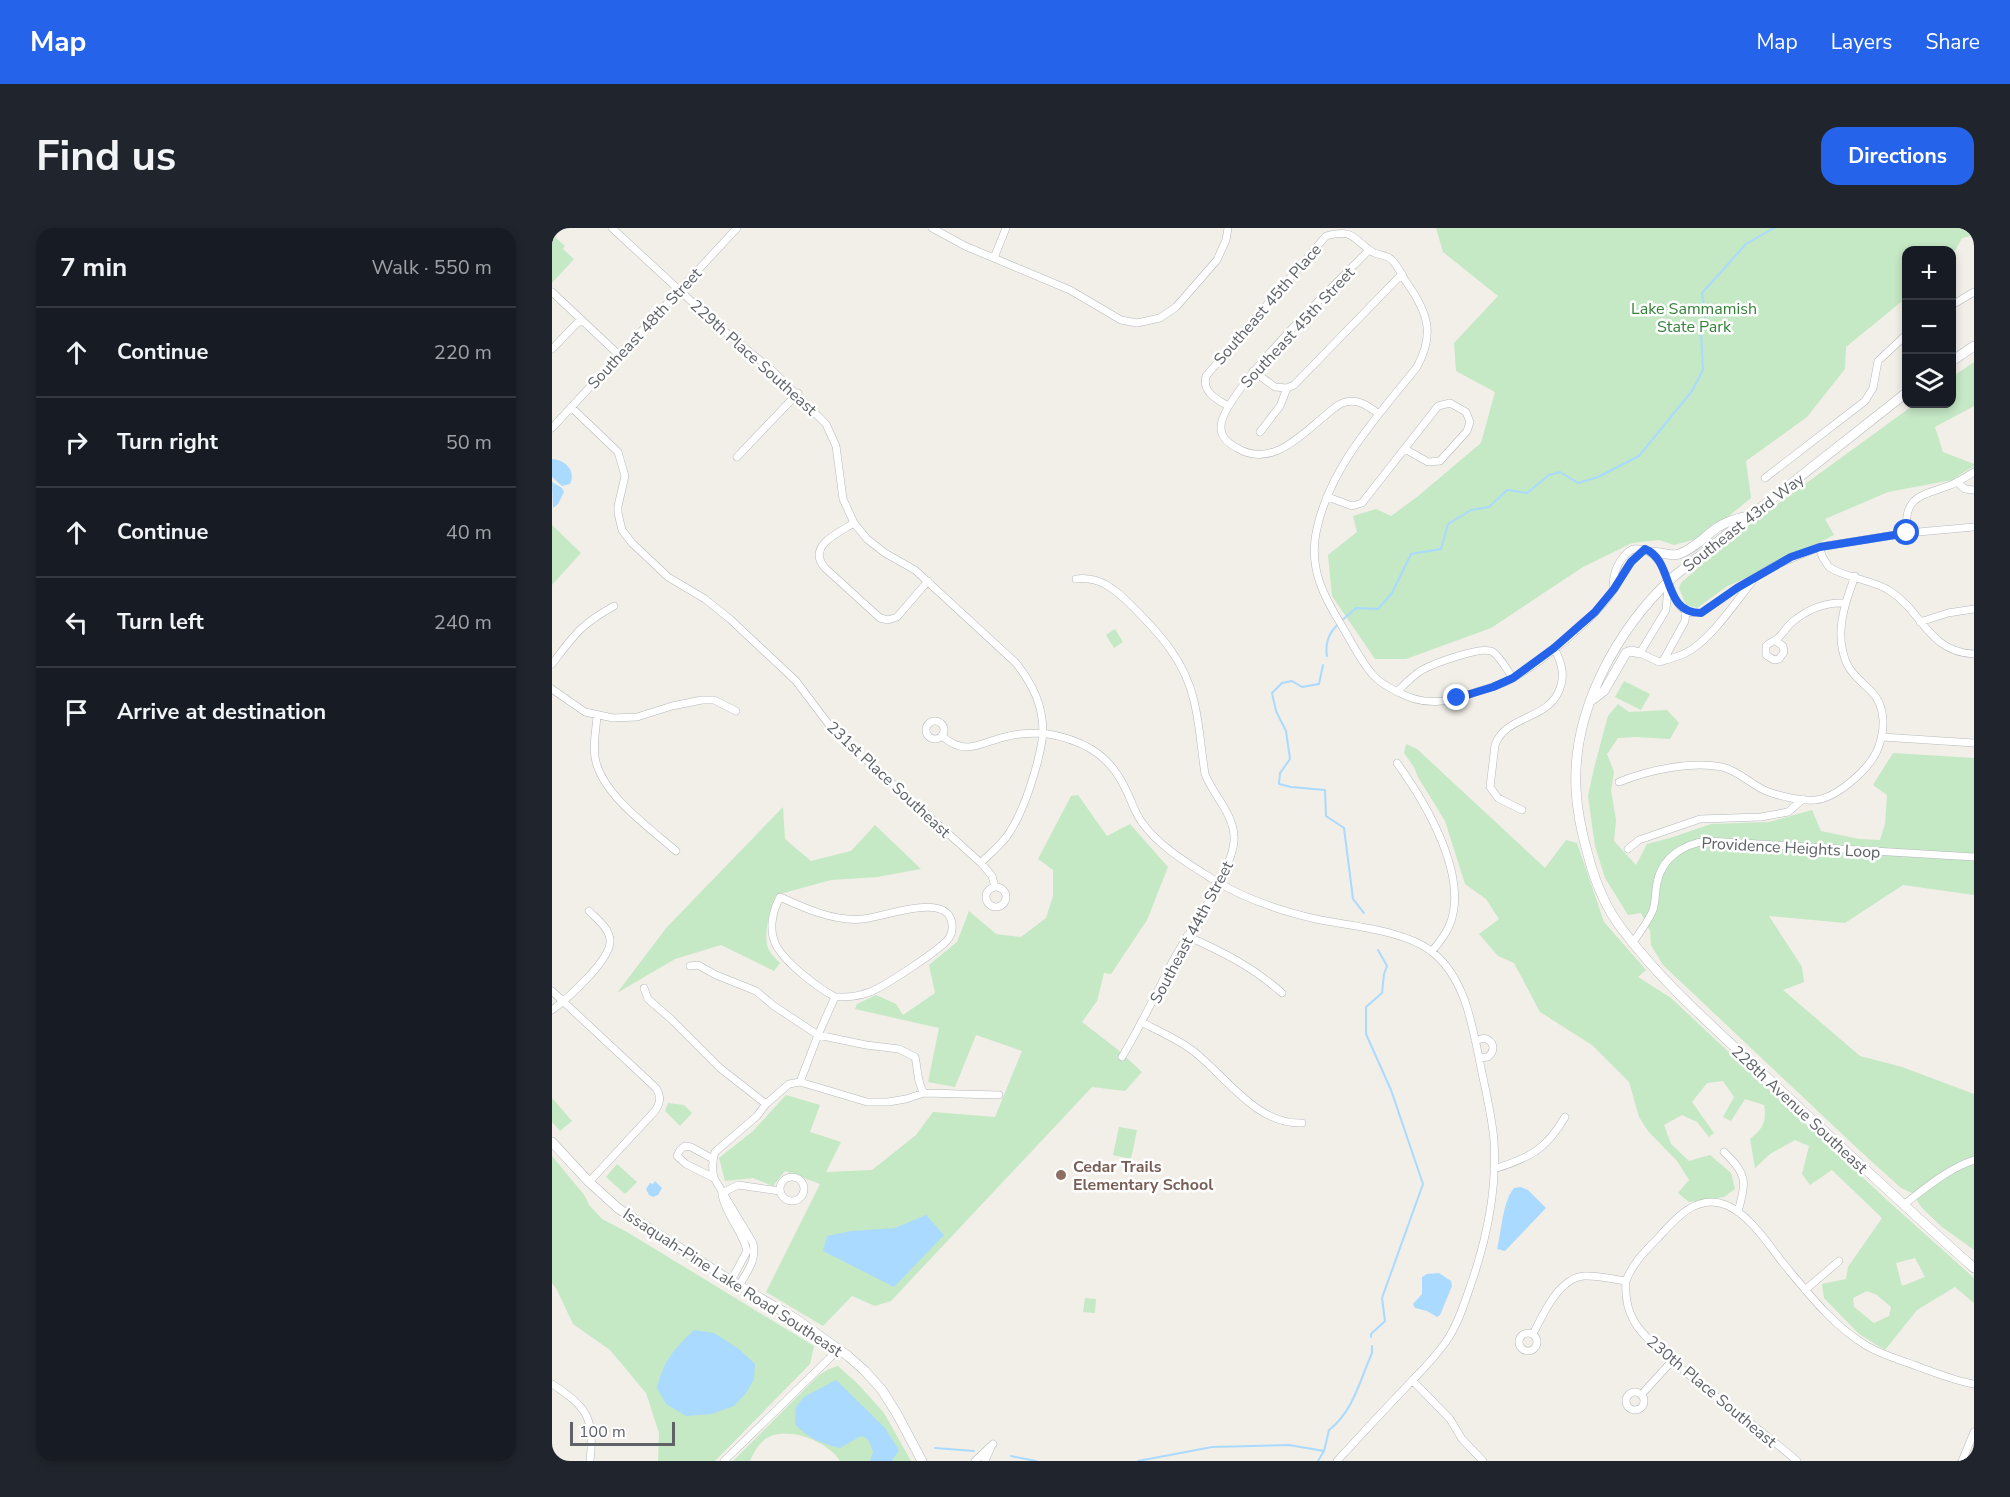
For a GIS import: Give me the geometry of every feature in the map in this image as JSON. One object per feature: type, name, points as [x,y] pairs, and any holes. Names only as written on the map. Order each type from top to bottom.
[{"type":"main road","points":[[1956,358],[1974,346]]},
{"type":"main road","name":"Southeast 43rd Way","points":[[1633,942],[1621,928],[1601,896],[1582,836],[1578,815],[1576,775],[1581,738],[1605,665],[1619,640],[1644,606],[1668,581],[1902,396]]},
{"type":"main road","points":[[1648,550],[1673,555],[1680,554],[1717,528],[1751,515]]},
{"type":"main road","points":[[1592,700],[1604,691],[1626,653],[1631,651],[1640,653]]},
{"type":"main road","name":"228th Avenue Southeast","points":[[1633,942],[1673,988],[1903,1205],[1974,1268]]},
{"type":"main road","name":"Issaquah-Pine Lake Road Southeast","points":[[552,1142],[589,1182],[619,1209],[796,1319],[839,1349],[865,1371],[882,1390],[922,1461]]},
{"type":"street","name":"229th Place Southeast","points":[[612,228],[679,290],[798,393],[826,424],[832,435],[843,499],[854,523],[877,548],[906,564],[928,581],[1016,663],[1028,678],[1039,699],[1043,733]]},
{"type":"street","name":"Southeast 48th Street","points":[[552,428],[736,228]]},
{"type":"street","points":[[932,228],[965,246],[1070,290],[1121,320],[1137,323],[1160,318],[1176,307],[1217,260],[1226,240],[1228,228]]},
{"type":"street","points":[[994,258],[1006,228]]},
{"type":"street","name":"Southeast 45th Place","points":[[1228,406],[1209,392],[1205,383],[1206,376],[1318,243],[1339,229],[1352,232],[1369,250]]},
{"type":"street","points":[[1369,250],[1391,260],[1419,299],[1425,312],[1427,342],[1417,368],[1379,414],[1345,461],[1328,497],[1316,532],[1313,554],[1315,569],[1326,600],[1375,677],[1397,692],[1418,701],[1442,701],[1475,693],[1513,678],[1554,648],[1595,612],[1613,591],[1613,575],[1621,559],[1636,548],[1648,550],[1658,560],[1679,604],[1686,611],[1693,613],[1706,612],[1737,588],[1791,557],[1820,547],[1907,533],[1974,527]]},
{"type":"street","name":"Southeast 45th Street","points":[[1228,406],[1253,371],[1369,250]]},
{"type":"street","points":[[1253,371],[1275,387],[1287,388],[1294,385],[1401,274]]},
{"type":"street","points":[[552,292],[620,355]]},
{"type":"street","points":[[1956,303],[1974,292]]},
{"type":"street","points":[[552,349],[581,319]]},
{"type":"street","points":[[1765,478],[1865,401],[1873,388],[1878,362],[1902,339]]},
{"type":"street","points":[[1260,432],[1280,406],[1287,388]]},
{"type":"street","points":[[736,457],[798,393]]},
{"type":"street","points":[[1228,406],[1221,424],[1225,439],[1240,450],[1261,455],[1275,453],[1287,447],[1344,402],[1361,402],[1379,414]]},
{"type":"street","points":[[1328,497],[1352,506],[1362,503],[1434,410],[1443,404],[1456,405],[1466,412],[1469,427],[1440,461],[1428,462],[1405,449]]},
{"type":"street","name":"231st Place Southeast","points":[[571,407],[615,447],[621,459],[625,476],[618,506],[622,530],[632,543],[668,577],[705,599],[730,619],[796,681],[833,730],[981,863],[992,876],[995,887]]},
{"type":"street","points":[[1907,533],[1905,517],[1916,499],[1926,492],[1957,482],[1974,472]]},
{"type":"street","points":[[1957,482],[1965,489],[1974,490]]},
{"type":"street","points":[[854,523],[822,545],[819,560],[880,618],[888,620],[897,616],[928,581]]},
{"type":"street","points":[[1820,547],[1829,567],[1893,593],[1941,644],[1958,652],[1974,654]]},
{"type":"street","points":[[1619,782],[1654,771],[1717,767],[1734,772],[1766,791],[1803,799],[1825,798],[1846,785],[1867,767],[1882,737],[1883,718],[1879,703],[1873,693],[1852,672],[1846,662],[1840,628],[1845,603],[1855,576]]},
{"type":"street","points":[[1668,581],[1666,610],[1640,653],[1655,661],[1663,661],[1689,651],[1698,644],[1755,578]]},
{"type":"street","name":"Southeast 44th Street","points":[[1076,579],[1097,580],[1119,594],[1156,629],[1169,646],[1185,675],[1194,698],[1205,774],[1209,785],[1227,813],[1234,831],[1231,858],[1187,936],[1143,1023],[1122,1057]]},
{"type":"street","points":[[1776,641],[1791,624],[1810,611],[1833,603],[1845,603]]},
{"type":"street","points":[[1666,610],[1679,604]]},
{"type":"street","points":[[552,664],[571,638],[585,624],[614,606]]},
{"type":"street","points":[[1920,622],[1948,613],[1974,609]]},
{"type":"street","points":[[1663,661],[1685,621],[1686,611]]},
{"type":"street","points":[[1522,810],[1502,801],[1491,791],[1489,782],[1495,745],[1497,739],[1507,728],[1544,710],[1556,699],[1563,675],[1554,648]]},
{"type":"street","points":[[1397,692],[1413,676],[1430,666],[1444,660],[1481,651],[1491,651],[1495,654],[1513,678]]},
{"type":"street","points":[[552,689],[575,706],[597,716],[613,718],[638,717],[672,706],[702,700],[714,700],[736,711]]},
{"type":"street","points":[[597,716],[595,756],[601,777],[625,806],[676,851]]},
{"type":"street","points":[[981,863],[1001,843],[1013,826],[1039,760],[1043,733]]},
{"type":"street","points":[[942,736],[954,745],[968,748],[1006,736],[1043,733],[1065,736],[1081,742],[1102,756],[1120,777],[1135,811],[1150,831],[1194,867],[1218,883],[1269,906],[1294,914],[1378,931],[1414,941],[1432,951],[1450,971],[1461,990],[1479,1058],[1494,1141],[1494,1188],[1479,1262],[1461,1313],[1446,1343],[1337,1461]]},
{"type":"street","points":[[1882,737],[1974,743]]},
{"type":"street","points":[[1397,763],[1427,807],[1452,871],[1455,897],[1450,923],[1432,951]]},
{"type":"street","points":[[1628,849],[1639,840],[1700,819],[1747,818],[1788,812],[1803,799]]},
{"type":"street","name":"Providence Heights Loop","points":[[1633,942],[1652,912],[1656,900],[1657,884],[1663,868],[1674,853],[1693,843],[1707,841],[1974,857]]},
{"type":"street","points":[[780,897],[811,911],[839,917],[861,919],[934,907],[946,913],[953,924],[951,937],[939,948],[872,992],[851,998],[835,997],[817,987],[777,947],[772,926],[773,910],[780,897]]},
{"type":"street","points":[[552,1010],[563,1002],[605,956],[610,946],[610,938],[603,925],[589,911]]},
{"type":"street","points":[[1187,936],[1253,969],[1282,993]]},
{"type":"street","points":[[690,966],[698,965],[756,991],[781,1011],[818,1035],[899,1049],[915,1057],[919,1086],[924,1093]]},
{"type":"street","points":[[644,988],[648,999],[720,1068],[766,1104]]},
{"type":"street","points":[[552,991],[656,1088],[660,1100],[655,1111],[589,1182]]},
{"type":"street","points":[[800,1082],[835,997]]},
{"type":"street","points":[[1143,1023],[1189,1047],[1259,1109],[1284,1122],[1302,1124]]},
{"type":"street","points":[[1475,1041],[1481,1038],[1487,1039],[1493,1046],[1492,1053],[1488,1057],[1479,1058]]},
{"type":"street","points":[[735,1283],[747,1251],[724,1206],[722,1193],[714,1178],[713,1159],[716,1152],[758,1116],[766,1104],[789,1084],[800,1082],[867,1101],[888,1102],[924,1093],[999,1095]]},
{"type":"street","points":[[1494,1169],[1518,1162],[1538,1151],[1556,1134],[1565,1117]]},
{"type":"street","points":[[713,1159],[685,1146],[677,1156],[686,1164],[714,1178]]},
{"type":"street","points":[[1724,1152],[1738,1167],[1744,1180],[1745,1187],[1738,1212]]},
{"type":"street","points":[[1903,1205],[1945,1173],[1974,1161]]},
{"type":"street","points":[[722,1193],[738,1185],[780,1191]]},
{"type":"street","points":[[1533,1334],[1557,1292],[1567,1281],[1582,1276],[1626,1281],[1640,1257],[1684,1211],[1701,1203],[1712,1202],[1728,1205],[1738,1212],[1761,1236],[1805,1290],[1837,1323],[1866,1346],[1960,1381],[1974,1384]]},
{"type":"street","points":[[1805,1290],[1839,1261]]},
{"type":"street","name":"230th Place Southeast","points":[[1626,1281],[1626,1301],[1634,1321],[1646,1336],[1672,1361],[1797,1461]]},
{"type":"street","points":[[724,1461],[839,1349]]},
{"type":"street","points":[[1641,1395],[1672,1361]]},
{"type":"street","points":[[1412,1380],[1450,1419],[1462,1439],[1483,1461]]},
{"type":"street","points":[[552,1384],[578,1402],[588,1418],[591,1429],[590,1461]]},
{"type":"street","points":[[1962,1461],[1974,1432]]},
{"type":"street","points":[[975,1461],[993,1444],[985,1461]]},
{"type":"green space","name":"Lake Sammamish State Park","points":[[1436,228],[1974,228],[1974,235],[1962,238],[1956,249],[1956,246],[1902,246],[1902,301],[1846,347],[1845,369],[1807,417],[1746,461],[1751,498],[1703,537],[1674,545],[1659,540],[1632,543],[1583,567],[1491,628],[1406,659],[1375,659],[1332,596],[1328,555],[1357,532],[1353,516],[1376,509],[1391,516],[1481,443],[1495,392],[1456,371],[1454,343],[1498,296],[1443,252]]},
{"type":"green space","points":[[552,234],[565,246],[563,249],[574,259],[552,283]]},
{"type":"green space","points":[[1974,362],[1974,406],[1935,427],[1943,452],[1974,464],[1974,466],[1952,480],[1888,492],[1825,519],[1834,535],[1726,587],[1697,608],[1686,605],[1679,588],[1681,583],[1731,538],[1910,408],[1956,408],[1956,374]]},
{"type":"green space","points":[[552,525],[581,553],[552,585]]},
{"type":"green space","points":[[1115,629],[1123,642],[1114,648],[1106,635]]},
{"type":"green space","points":[[1624,681],[1650,694],[1641,710],[1615,697]]},
{"type":"green space","points":[[1618,704],[1629,712],[1667,710],[1679,723],[1670,739],[1618,738],[1607,754],[1614,772],[1611,790],[1616,820],[1614,841],[1636,865],[1647,844],[1711,824],[1769,822],[1812,810],[1821,831],[1859,839],[1880,840],[1885,824],[1887,795],[1873,785],[1893,753],[1974,758],[1974,895],[1903,885],[1845,923],[1769,916],[1802,967],[1804,982],[1783,990],[1860,1056],[1902,1067],[1974,1094],[1974,1250],[1942,1227],[1922,1208],[1912,1193],[1901,1188],[1858,1149],[1663,965],[1651,945],[1650,931],[1641,913],[1628,915],[1605,878],[1595,846],[1588,796],[1608,716]]},
{"type":"green space","points":[[1406,744],[1417,749],[1545,868],[1566,840],[1577,843],[1604,922],[1646,970],[1638,977],[1671,998],[1888,1201],[1974,1278],[1974,1303],[1955,1287],[1917,1310],[1885,1350],[1859,1334],[1824,1298],[1822,1284],[1846,1279],[1848,1267],[1882,1218],[1832,1170],[1810,1185],[1802,1174],[1809,1146],[1795,1140],[1770,1154],[1755,1168],[1750,1139],[1763,1124],[1764,1105],[1745,1099],[1731,1121],[1723,1117],[1734,1097],[1723,1081],[1707,1083],[1692,1102],[1714,1133],[1709,1137],[1697,1122],[1682,1115],[1664,1125],[1671,1144],[1689,1161],[1710,1155],[1731,1173],[1735,1189],[1724,1197],[1689,1202],[1678,1193],[1689,1180],[1677,1161],[1648,1131],[1639,1117],[1629,1082],[1592,1045],[1540,1012],[1514,963],[1498,956],[1479,934],[1499,919],[1486,899],[1465,884],[1445,821],[1404,753]],"holes":[[[1915,1258],[1925,1277],[1902,1286],[1896,1263]],[[1867,1291],[1877,1295],[1891,1307],[1889,1316],[1874,1323],[1854,1307],[1853,1298]]]},
{"type":"green space","points":[[1078,795],[1107,836],[1130,824],[1168,867],[1147,920],[1111,974],[1104,973],[1097,1001],[1082,1022],[1142,1072],[1125,1091],[1092,1087],[891,1301],[875,1306],[852,1296],[823,1326],[766,1292],[820,1184],[785,1171],[773,1186],[753,1178],[725,1181],[719,1158],[753,1131],[786,1095],[820,1105],[810,1132],[841,1142],[826,1172],[872,1170],[916,1135],[933,1112],[995,1117],[1022,1051],[976,1035],[955,1087],[928,1082],[939,1028],[855,1009],[857,1004],[876,995],[896,1004],[903,1015],[935,993],[929,965],[957,942],[969,911],[996,934],[1021,937],[1046,918],[1053,896],[1053,870],[1038,859],[1071,796]]},
{"type":"green space","points":[[783,807],[785,839],[811,861],[851,851],[875,825],[921,869],[877,877],[831,880],[776,895],[766,936],[769,950],[780,963],[774,971],[721,945],[675,959],[617,993],[667,927]]},
{"type":"green space","points":[[552,1098],[572,1121],[560,1131],[552,1122]]},
{"type":"green space","points":[[668,1103],[684,1105],[692,1113],[680,1126],[665,1111]]},
{"type":"green space","points":[[1119,1127],[1137,1130],[1131,1159],[1113,1155]]},
{"type":"green space","points":[[552,1156],[602,1219],[814,1346],[810,1364],[715,1461],[658,1461],[659,1433],[646,1393],[610,1350],[573,1324],[552,1283]]},
{"type":"green space","points":[[617,1164],[637,1182],[625,1194],[606,1177]]},
{"type":"green space","points":[[1085,1298],[1096,1299],[1095,1313],[1083,1312]]},
{"type":"green space","points":[[838,1366],[884,1413],[911,1461],[840,1461],[816,1441],[793,1434],[782,1434],[763,1441],[750,1461],[733,1461],[818,1376]]},
{"type":"water","points":[[552,459],[562,462],[571,471],[570,484],[562,486],[552,477]]},
{"type":"water","points":[[552,482],[564,492],[558,504],[553,508]]},
{"type":"water","points":[[655,1181],[662,1188],[658,1195],[653,1197],[646,1189],[650,1183],[653,1184]]},
{"type":"water","points":[[1521,1187],[1528,1190],[1546,1208],[1505,1251],[1497,1249],[1507,1201],[1514,1188]]},
{"type":"water","points":[[926,1215],[944,1235],[894,1287],[823,1251],[827,1236],[851,1231],[895,1228]]},
{"type":"water","points":[[1439,1273],[1451,1281],[1452,1286],[1440,1315],[1437,1317],[1415,1308],[1413,1304],[1422,1294],[1422,1277]]},
{"type":"water","points":[[694,1330],[714,1333],[739,1349],[755,1364],[754,1379],[746,1393],[734,1406],[711,1414],[686,1416],[666,1404],[657,1388],[671,1356]]},
{"type":"water","points":[[836,1380],[885,1428],[899,1450],[892,1461],[870,1461],[873,1452],[869,1441],[863,1436],[840,1448],[816,1440],[795,1424],[796,1407],[804,1397]]},
{"type":"waterway","points":[[1327,656],[1326,648],[1330,634],[1339,623],[1356,608],[1378,609],[1392,593],[1411,554],[1441,549],[1448,524],[1471,510],[1489,507],[1507,490],[1527,493],[1549,475],[1560,472],[1578,483],[1598,477],[1639,456],[1692,391],[1703,370],[1701,332],[1706,322],[1702,293],[1746,244],[1774,228]]},
{"type":"waterway","points":[[1323,665],[1319,684],[1302,687],[1292,681],[1282,683],[1272,693],[1276,711],[1286,731],[1290,759],[1280,773],[1279,784],[1325,790],[1326,816],[1344,828],[1353,899],[1364,913]]},
{"type":"waterway","points":[[1371,1337],[1371,1334],[1385,1321],[1382,1298],[1423,1184],[1391,1090],[1366,1034],[1366,1007],[1382,993],[1387,966],[1378,950]]},
{"type":"waterway","points":[[1318,1461],[1324,1451],[1329,1430],[1344,1414],[1355,1395],[1372,1353],[1372,1346]]},
{"type":"waterway","points":[[1138,1461],[1212,1447],[1289,1445],[1324,1451]]},
{"type":"waterway","points":[[935,1448],[974,1451]]},
{"type":"waterway","points":[[1011,1456],[1036,1461]]},
{"type":"place","name":"Cedar Trails Elementary School","points":[[1061,1175]]},
{"type":"route","points":[[1457,698],[1513,678],[1554,648],[1585,623],[1614,589],[1631,562],[1645,549],[1658,560],[1679,604],[1686,611],[1701,613],[1706,612],[1737,588],[1791,557],[1842,542],[1907,533]]}]
